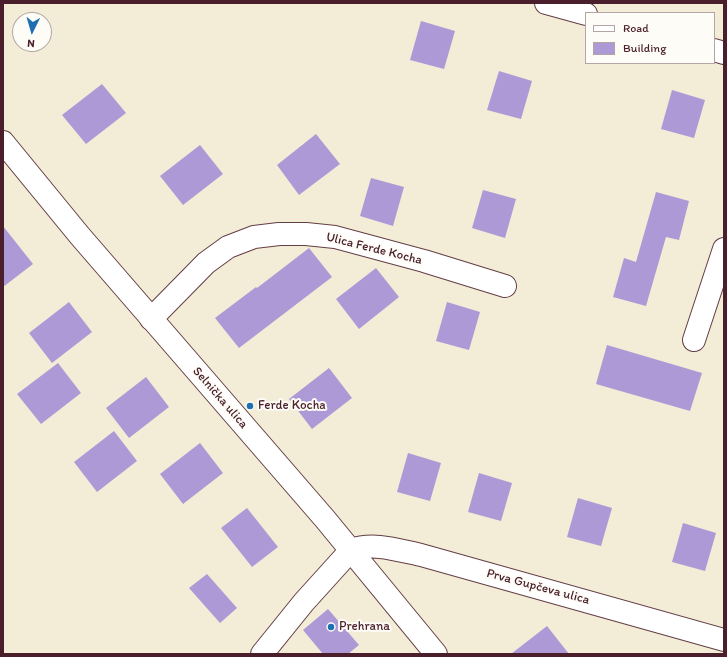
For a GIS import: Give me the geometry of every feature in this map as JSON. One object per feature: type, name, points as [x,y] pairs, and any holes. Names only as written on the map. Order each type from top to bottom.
[{"type":"street","points":[[546,3],[585,14]]},
{"type":"street","name":"Selnička ulica","points":[[3,142],[150,319],[351,550],[436,654]]},
{"type":"street","name":"Ulica Ferde Kocha","points":[[150,319],[206,264],[228,247],[254,237],[272,235],[306,234],[335,237],[424,261],[505,286]]},
{"type":"street","points":[[694,340],[724,249]]},
{"type":"street","name":"Prva Gupčeva ulica","points":[[351,550],[371,546],[421,555],[724,640]]},
{"type":"street","points":[[262,654],[304,602],[351,550]]},
{"type":"building","points":[[421,21],[455,31],[444,69],[410,60]]},
{"type":"building","points":[[499,71],[532,81],[521,119],[487,110]]},
{"type":"building","points":[[102,84],[126,113],[86,144],[62,115]]},
{"type":"building","points":[[672,90],[705,100],[694,138],[661,129]]},
{"type":"building","points":[[316,134],[340,164],[299,195],[277,165]]},
{"type":"building","points":[[200,145],[223,174],[183,205],[160,176]]},
{"type":"building","points":[[371,178],[404,187],[393,226],[360,216]]},
{"type":"building","points":[[483,190],[516,199],[505,238],[472,228]]},
{"type":"building","points":[[656,192],[689,201],[679,240],[666,237],[646,306],[613,297],[624,258],[636,262]]},
{"type":"building","points":[[3,226],[33,264],[3,287]]},
{"type":"building","points":[[309,248],[332,277],[239,348],[215,318]]},
{"type":"building","points":[[376,268],[399,297],[359,329],[336,299]]},
{"type":"building","points":[[69,302],[92,332],[52,363],[29,333]]},
{"type":"building","points":[[447,302],[480,312],[469,350],[436,341]]},
{"type":"building","points":[[607,345],[702,373],[690,411],[596,384]]},
{"type":"building","points":[[58,363],[81,393],[41,424],[17,394]]},
{"type":"building","points":[[329,368],[352,398],[312,429],[289,399]]},
{"type":"building","points":[[146,377],[169,407],[129,438],[106,408]]},
{"type":"building","points":[[114,431],[137,461],[97,492],[74,462]]},
{"type":"building","points":[[200,443],[223,473],[183,504],[160,474]]},
{"type":"building","points":[[408,453],[441,463],[430,501],[397,492]]},
{"type":"building","points":[[479,473],[512,483],[501,521],[468,512]]},
{"type":"building","points":[[578,498],[612,508],[601,546],[567,537]]},
{"type":"building","points":[[247,508],[278,547],[252,567],[221,528]]},
{"type":"building","points":[[683,523],[716,533],[705,571],[672,562]]},
{"type":"building","points":[[207,574],[237,608],[220,623],[189,588]]},
{"type":"building","points":[[328,609],[359,645],[348,654],[323,654],[303,630]]},
{"type":"building","points":[[547,626],[569,654],[511,654]]},
{"type":"place","name":"Ferde Kocha","points":[[250,406]]},
{"type":"place","name":"Prehrana","points":[[331,627]]}]
